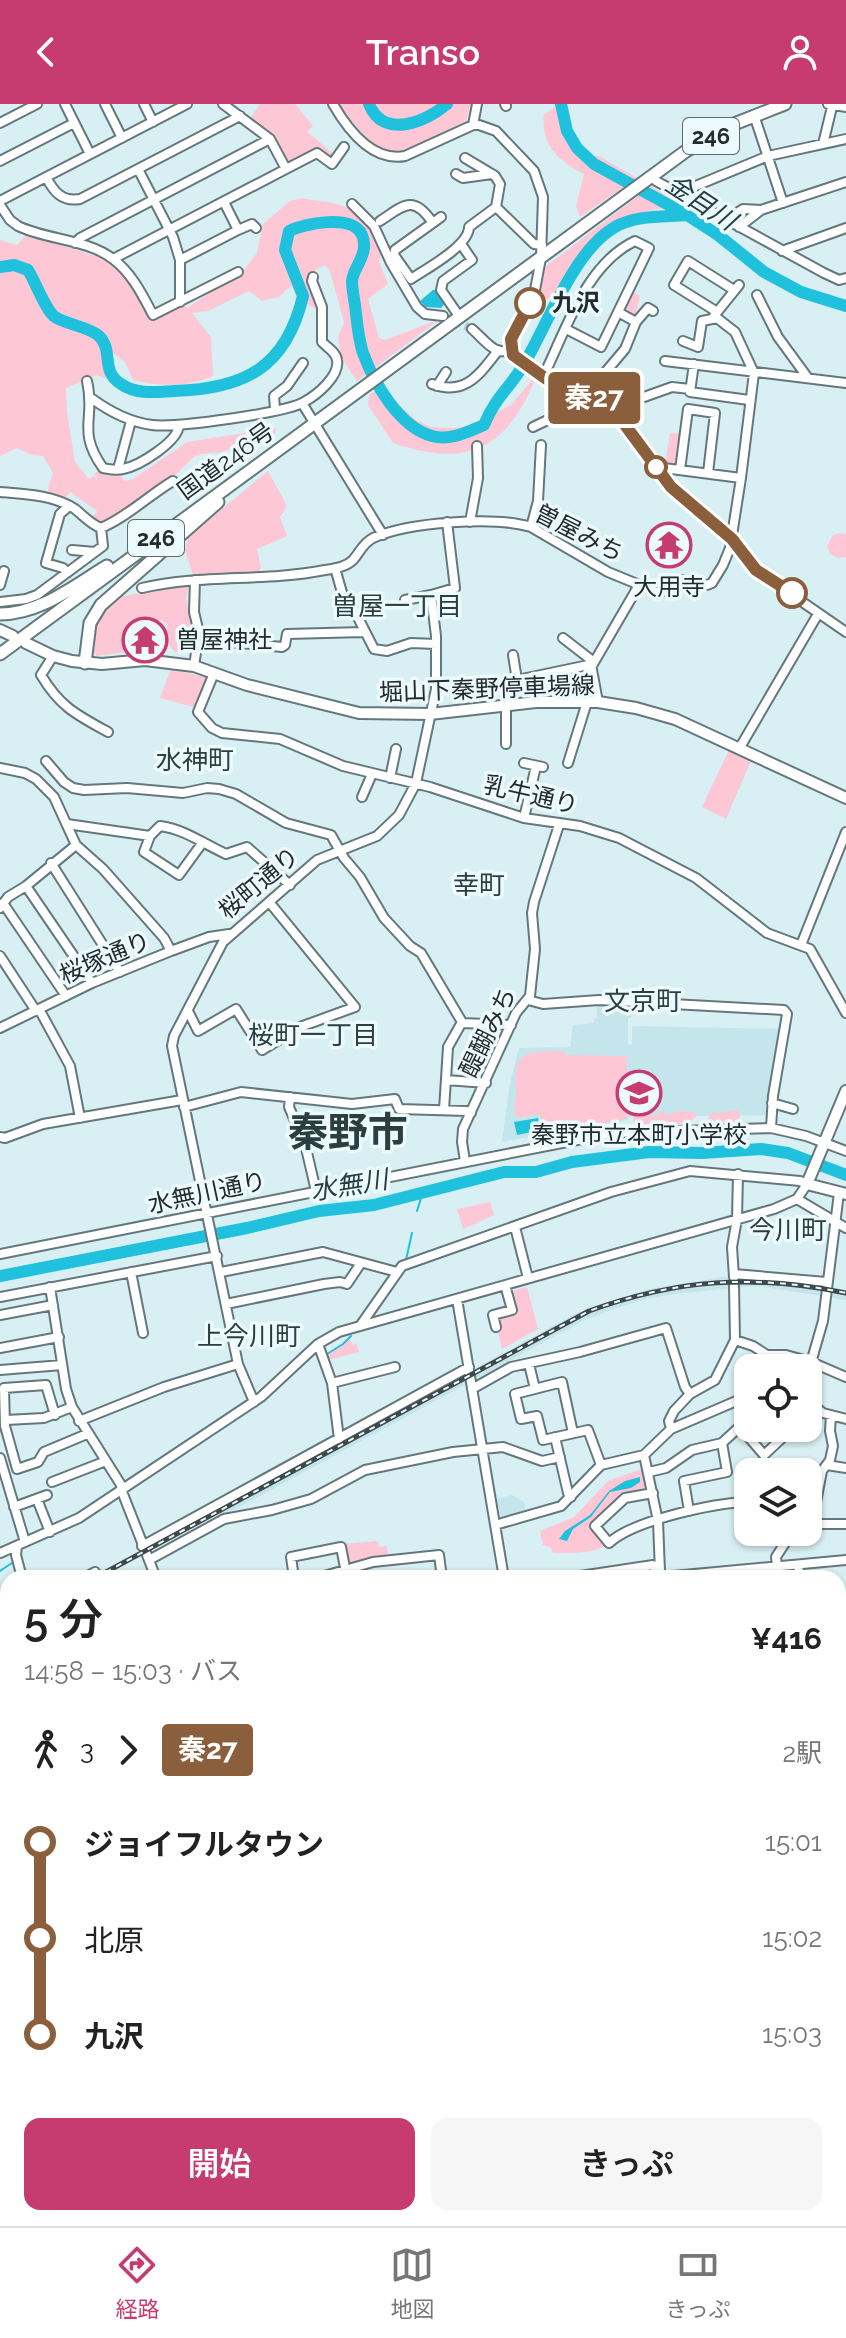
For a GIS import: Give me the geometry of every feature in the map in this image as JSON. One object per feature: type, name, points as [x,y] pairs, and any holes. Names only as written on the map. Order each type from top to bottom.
[{"type":"highway","name":"246","points":[[459,316],[705,140],[754,115],[785,104]]},
{"type":"highway","name":"国道246号","points":[[0,654],[459,316]]},
{"type":"highway","points":[[85,663],[90,623],[101,605],[206,514],[238,481]]},
{"type":"highway","points":[[0,614],[35,608],[151,541]]},
{"type":"main road","points":[[0,630],[13,636]]},
{"type":"main road","name":"堀山下秦野停車場線","points":[[26,643],[53,656],[85,663],[145,660],[194,666],[247,685],[345,710],[393,715],[430,714],[506,704],[592,702],[657,712],[846,798]]},
{"type":"main road","points":[[842,1194],[808,1182],[846,1091]]},
{"type":"street","points":[[0,123],[37,104]]},
{"type":"street","points":[[65,104],[90,154]]},
{"type":"street","points":[[105,104],[122,138]]},
{"type":"street","points":[[144,104],[153,122]]},
{"type":"street","points":[[187,104],[0,203],[10,220],[18,226],[75,243],[113,259],[135,283],[153,315],[238,272]]},
{"type":"street","points":[[223,104],[270,139],[286,169]]},
{"type":"street","points":[[333,104],[371,150],[393,158],[405,156],[473,125],[496,131],[534,171],[543,197],[541,258],[535,290],[511,339],[511,350],[518,359],[565,393],[608,402],[671,487],[732,539],[756,570],[818,614],[845,629]]},
{"type":"street","points":[[473,125],[477,104]]},
{"type":"street","points":[[823,144],[830,106],[846,107]]},
{"type":"street","points":[[754,115],[783,203]]},
{"type":"street","points":[[46,177],[56,193],[75,200],[240,116]]},
{"type":"street","points":[[0,161],[74,123]]},
{"type":"street","points":[[75,243],[270,139]]},
{"type":"street","points":[[681,195],[686,190],[768,156],[846,139]]},
{"type":"street","points":[[113,259],[317,153],[332,164],[344,147]]},
{"type":"street","points":[[441,217],[395,250],[400,271],[411,279],[461,244],[469,234],[469,227],[496,207],[500,184],[492,174],[465,158]]},
{"type":"street","points":[[138,169],[169,229],[180,260],[180,302]]},
{"type":"street","points":[[456,174],[463,178],[492,174]]},
{"type":"street","points":[[650,181],[839,280],[846,278]]},
{"type":"street","points":[[739,227],[761,210],[846,182]]},
{"type":"street","points":[[224,202],[238,230]]},
{"type":"street","points":[[352,204],[374,226],[421,312],[443,316]]},
{"type":"street","points":[[380,221],[410,204],[423,209],[432,222]]},
{"type":"street","points":[[496,207],[534,244],[542,245]]},
{"type":"street","points":[[726,220],[743,209],[761,210]]},
{"type":"street","points":[[180,260],[252,224],[256,228]]},
{"type":"street","points":[[782,251],[846,228]]},
{"type":"street","points":[[540,375],[597,273],[621,248],[635,241],[649,248],[601,347],[566,329]]},
{"type":"street","points":[[459,316],[441,290],[443,281],[472,260],[461,244]]},
{"type":"street","points":[[683,341],[698,347],[702,321],[716,317],[736,288],[688,261],[674,285],[714,310],[716,317],[735,332],[754,373],[732,539]]},
{"type":"street","points":[[91,398],[131,421],[164,426],[302,403],[334,376],[338,362],[335,353],[322,342],[322,307],[313,277]]},
{"type":"street","points":[[757,295],[778,337],[808,378]]},
{"type":"street","points":[[565,393],[603,375],[625,349],[636,322],[648,308],[653,311]]},
{"type":"street","points":[[618,312],[636,322]]},
{"type":"street","points":[[472,329],[497,352],[511,350]]},
{"type":"street","points":[[446,372],[435,385],[463,386],[475,379],[497,352]]},
{"type":"street","points":[[665,361],[846,383]]},
{"type":"street","points":[[275,409],[274,396],[287,386],[303,363]]},
{"type":"street","points":[[690,389],[694,364]]},
{"type":"street","points":[[87,381],[91,398],[86,431],[92,453],[103,468],[124,469],[156,452],[177,435],[179,425]]},
{"type":"street","points":[[649,393],[672,387],[749,400]]},
{"type":"street","points":[[533,427],[583,403],[584,398]]},
{"type":"street","points":[[302,403],[383,535]]},
{"type":"street","points":[[680,470],[688,409],[715,413],[708,473]]},
{"type":"street","points":[[118,469],[131,421]]},
{"type":"street","points":[[531,527],[538,501],[541,445]]},
{"type":"street","points":[[470,522],[478,478],[477,446]]},
{"type":"street","points":[[656,467],[741,478]]},
{"type":"street","points":[[101,528],[122,519],[145,498],[173,481]]},
{"type":"street","points":[[0,502],[1,492],[32,494],[68,507],[101,528]]},
{"type":"street","points":[[67,573],[63,568],[46,563],[60,514],[68,507]]},
{"type":"street","points":[[405,600],[455,588],[447,522]]},
{"type":"street","name":"曽屋みち","points":[[335,568],[351,562],[365,543],[383,535],[447,522],[519,523],[608,572],[659,593],[683,580],[703,586],[712,583],[727,557],[732,539]]},
{"type":"street","points":[[0,602],[37,595],[67,573],[84,555],[103,546],[101,528]]},
{"type":"street","points":[[72,550],[84,555]]},
{"type":"street","points":[[142,588],[166,582],[266,579],[335,568],[343,596],[347,596],[372,647],[387,651],[411,643],[436,644]]},
{"type":"street","points":[[0,585],[4,571]]},
{"type":"street","points":[[194,666],[199,639],[194,612],[195,580]]},
{"type":"street","points":[[568,763],[592,702],[593,664],[639,585]]},
{"type":"street","name":"桜町通り","points":[[254,1402],[238,1364],[210,1216],[183,1104],[172,1046],[174,1036],[229,934],[270,903],[317,860],[367,842],[385,831],[399,815],[416,783],[436,689],[431,595]]},
{"type":"street","points":[[739,749],[818,614]]},
{"type":"street","points":[[199,639],[282,647],[287,634],[364,632]]},
{"type":"street","points":[[563,638],[593,664]]},
{"type":"street","points":[[513,655],[517,680],[593,664]]},
{"type":"street","points":[[53,656],[41,675],[51,693],[66,709],[108,732]]},
{"type":"street","name":"乳牛通り","points":[[214,673],[198,712],[216,730],[230,735],[280,739],[343,766],[416,783],[524,818],[580,826],[630,842],[696,878],[767,933],[801,945]]},
{"type":"street","points":[[506,704],[506,744]]},
{"type":"street","points":[[390,778],[396,749]]},
{"type":"street","points":[[46,761],[64,782],[84,790],[127,788],[183,793],[219,789],[236,794],[286,823],[331,835],[384,918],[410,946],[421,953],[462,1023]]},
{"type":"street","points":[[524,763],[540,766],[524,818]]},
{"type":"street","points":[[0,768],[25,773],[54,797],[76,845],[103,869],[164,938],[171,951]]},
{"type":"street","points":[[362,797],[372,774]]},
{"type":"street","points":[[67,824],[150,836]]},
{"type":"street","name":"醍醐みち","points":[[465,1161],[462,1138],[471,1113],[519,1009],[528,1000],[533,978],[534,902],[559,825]]},
{"type":"street","points":[[203,842],[179,875],[144,852],[150,836],[163,826],[203,842],[226,854],[247,847],[290,885]]},
{"type":"street","points":[[846,832],[801,945],[813,953],[846,1013]]},
{"type":"street","points":[[66,996],[1,906],[8,897],[76,845]]},
{"type":"street","points":[[51,863],[81,916],[120,972]]},
{"type":"street","points":[[26,886],[92,983]]},
{"type":"street","points":[[188,1011],[198,1031],[236,1009],[262,1050],[300,1027],[355,1007],[270,903]]},
{"type":"street","name":"桜塚通り","points":[[0,1028],[92,983],[209,937],[229,934]]},
{"type":"street","points":[[0,956],[38,1010],[70,1066],[80,1118]]},
{"type":"street","points":[[528,1000],[543,1004],[599,1000],[784,1010],[787,1014],[772,1103],[771,1128]]},
{"type":"street","points":[[462,1023],[511,1025]]},
{"type":"street","points":[[444,1110],[448,1047],[462,1023]]},
{"type":"street","points":[[446,1080],[486,1083]]},
{"type":"street","points":[[0,1137],[5,1138],[43,1124],[183,1104],[241,1092],[352,1104],[395,1099],[399,1109],[471,1113]]},
{"type":"street","points":[[290,1097],[289,1107],[305,1144],[316,1191]]},
{"type":"street","points":[[772,1103],[793,1109]]},
{"type":"street","name":"水無川通り","points":[[0,1254],[210,1216],[316,1191],[613,1133],[771,1128],[806,1136],[823,1146],[846,1151]]},
{"type":"street","points":[[0,1553],[79,1518],[254,1402],[318,1344],[339,1332],[774,1209],[797,1199],[808,1182],[738,1174],[679,1173],[611,1192],[402,1266],[360,1326]]},
{"type":"street","points":[[671,1429],[669,1421],[674,1411],[690,1394],[715,1380],[735,1340],[732,1247],[737,1219],[738,1174]]},
{"type":"street","points":[[813,1354],[823,1321],[826,1282],[842,1194]]},
{"type":"street","points":[[797,1199],[846,1228]]},
{"type":"street","points":[[515,1227],[528,1278]]},
{"type":"street","points":[[221,1272],[323,1252],[397,1272]]},
{"type":"street","points":[[0,1297],[217,1255]]},
{"type":"street","points":[[226,1304],[324,1284],[347,1284],[361,1263]]},
{"type":"street","points":[[131,1272],[143,1333]]},
{"type":"street","points":[[734,1279],[826,1282]]},
{"type":"street","points":[[496,1327],[493,1315],[512,1310],[505,1285]]},
{"type":"street","points":[[50,1287],[72,1407],[122,1489],[153,1570]]},
{"type":"street","points":[[457,1299],[503,1570]]},
{"type":"street","points":[[0,1315],[53,1305]]},
{"type":"street","points":[[472,1389],[511,1367],[666,1328],[690,1394]]},
{"type":"street","points":[[0,1348],[59,1337]]},
{"type":"street","points":[[735,1340],[765,1354]]},
{"type":"street","points":[[318,1344],[332,1383],[339,1439]]},
{"type":"street","points":[[79,1421],[164,1387],[238,1364]]},
{"type":"street","points":[[529,1364],[535,1389]]},
{"type":"street","points":[[0,1370],[62,1365]]},
{"type":"street","points":[[332,1383],[395,1367]]},
{"type":"street","points":[[142,1546],[469,1367]]},
{"type":"street","points":[[822,1367],[846,1377]]},
{"type":"street","points":[[573,1433],[562,1382],[515,1394],[521,1419],[537,1416],[543,1440],[588,1430],[601,1465]]},
{"type":"street","points":[[55,1415],[46,1385],[4,1388],[5,1426],[17,1469],[38,1462],[44,1452],[87,1434]]},
{"type":"street","points":[[495,1525],[554,1509],[571,1497],[601,1465],[644,1455],[671,1429],[734,1402]]},
{"type":"street","points":[[6,1420],[55,1415],[72,1407]]},
{"type":"street","points":[[822,1412],[846,1419]]},
{"type":"street","points":[[822,1471],[833,1446],[831,1415]]},
{"type":"street","points":[[649,1472],[666,1468],[692,1450],[722,1443],[734,1432]]},
{"type":"street","points":[[555,1437],[571,1497]]},
{"type":"street","points":[[753,1442],[764,1455],[778,1442]]},
{"type":"street","points":[[689,1511],[684,1481],[727,1472],[722,1443]]},
{"type":"street","points":[[149,1560],[224,1519],[311,1499],[365,1470],[503,1447],[542,1461],[560,1457]]},
{"type":"street","points":[[644,1455],[658,1521],[660,1570]]},
{"type":"street","points":[[0,1458],[21,1544],[16,1555],[20,1570]]},
{"type":"street","points":[[52,1482],[106,1461]]},
{"type":"street","points":[[827,1465],[846,1468]]},
{"type":"street","points":[[653,1493],[625,1498],[595,1526],[609,1543],[618,1534],[689,1511],[734,1504]]},
{"type":"street","points":[[14,1507],[47,1495]]},
{"type":"street","points":[[37,1499],[50,1532]]},
{"type":"street","points":[[822,1524],[846,1524]]},
{"type":"street","points":[[341,1536],[345,1570]]},
{"type":"street","points":[[777,1566],[776,1557],[782,1546]]},
{"type":"street","points":[[293,1570],[291,1557],[341,1547]]},
{"type":"street","points":[[353,1570],[373,1562],[439,1555],[441,1570]]},
{"type":"street","points":[[756,1570],[846,1560]]},
{"type":"street","points":[[614,1570],[653,1565],[657,1570]]},
{"type":"street","points":[[798,1565],[799,1570]]},
{"type":"shaded area","points":[[260,104],[295,104],[313,126],[307,132],[335,155],[332,159],[317,150],[291,163],[287,162],[274,137],[250,119]]},
{"type":"shaded area","points":[[340,104],[471,104],[466,121],[397,152],[377,148],[344,114]]},
{"type":"shaded area","points":[[555,104],[564,104],[574,136],[593,156],[599,156],[637,178],[580,217],[576,206],[584,174],[559,158],[545,134],[544,114]]},
{"type":"shaded area","points":[[651,186],[667,196],[677,195],[680,198],[678,205],[631,217],[603,231],[590,243],[560,288],[545,300],[539,298],[545,267]]},
{"type":"shaded area","points":[[302,198],[348,208],[364,220],[376,235],[381,253],[379,262],[388,284],[368,299],[379,338],[385,340],[440,319],[357,381],[341,357],[338,337],[344,322],[330,271],[325,265],[314,271],[311,284],[320,311],[307,304],[291,286],[279,297],[262,301],[249,291],[208,311],[192,313],[211,337],[213,376],[174,385],[133,380],[125,362],[113,353],[104,361],[108,379],[96,375],[66,388],[75,462],[89,479],[94,476],[99,480],[94,474],[100,470],[121,475],[124,481],[133,479],[187,442],[276,428],[275,434],[222,452],[194,457],[171,479],[142,496],[119,517],[102,527],[91,519],[97,511],[70,492],[63,500],[49,497],[48,488],[53,473],[43,456],[17,448],[0,456],[0,240],[17,245],[27,234],[111,261],[133,285],[152,319],[184,304],[187,308],[244,270],[257,253],[263,224],[290,201]]},
{"type":"shaded area","points":[[631,291],[640,296],[635,318],[622,310]]},
{"type":"shaded area","points":[[532,380],[534,382],[522,406],[509,424],[479,448],[461,453],[418,450],[393,443],[368,405],[369,395],[380,388],[416,420],[431,427],[466,427],[511,405]]},
{"type":"shaded area","points":[[670,433],[682,434],[676,467],[665,465]]},
{"type":"shaded area","points":[[268,471],[287,506],[280,517],[287,536],[257,549],[261,568],[258,574],[193,575],[185,550],[188,537]]},
{"type":"shaded area","points":[[833,535],[846,535],[846,557],[838,558],[830,554],[827,546]]},
{"type":"shaded area","points":[[189,583],[186,598],[193,630],[187,651],[175,652],[172,649],[167,625],[162,620],[132,629],[132,648],[127,652],[97,656],[91,650],[93,622],[114,598]]},
{"type":"shaded area","points":[[171,669],[210,678],[197,708],[160,698]]},
{"type":"shaded area","points":[[729,750],[751,761],[726,819],[702,807]]},
{"type":"shaded area","name":"秦野市立本町小学校","points":[[596,1002],[633,1005],[631,1018],[628,1018],[628,1045],[632,1044],[632,1026],[779,1029],[768,1115],[628,1117],[628,1120],[502,1142],[510,1083],[519,1048],[570,1047],[573,1025],[594,1023],[597,1018]]},
{"type":"shaded area","points":[[565,1051],[565,1055],[627,1056],[627,1119],[545,1133],[540,1114],[518,1118],[515,1115],[517,1065],[521,1059],[534,1052]]},
{"type":"shaded area","points":[[738,1110],[740,1117],[734,1122],[721,1124],[708,1121],[709,1114]]},
{"type":"shaded area","points":[[662,1111],[670,1115],[676,1111],[694,1112],[697,1116],[671,1125],[640,1126],[633,1121],[634,1116],[654,1116]]},
{"type":"shaded area","points":[[490,1202],[494,1215],[463,1229],[457,1209]]},
{"type":"shaded area","points":[[724,1277],[793,1281],[846,1290],[846,1300],[758,1286],[681,1293],[614,1309],[583,1321],[221,1517],[216,1510],[577,1313],[649,1289]]},
{"type":"shaded area","points":[[527,1287],[538,1329],[502,1349],[495,1319],[514,1313],[509,1292]]},
{"type":"shaded area","points":[[349,1338],[353,1345],[356,1343],[359,1352],[328,1360],[326,1355]]},
{"type":"shaded area","points":[[645,1468],[649,1489],[624,1496],[591,1525],[608,1545],[588,1551],[553,1553],[550,1547],[543,1545],[540,1531],[574,1517],[608,1481]]},
{"type":"shaded area","points":[[512,1495],[524,1502],[527,1514],[502,1520],[496,1499]]},
{"type":"shaded area","points":[[378,1541],[379,1547],[387,1546],[388,1557],[346,1562],[343,1544]]},
{"type":"water","points":[[433,290],[445,303],[441,308],[426,307],[420,301]]},
{"type":"water","points":[[538,1118],[541,1130],[517,1135],[514,1122]]},
{"type":"water","points":[[640,1477],[640,1482],[631,1488],[610,1492],[591,1517],[573,1529],[567,1541],[559,1539],[565,1531],[590,1515],[609,1491],[625,1481]]},
{"type":"waterway","name":"金目川","points":[[369,104],[384,122],[394,125],[428,117],[447,104]]},
{"type":"waterway","name":"金目川","points":[[561,104],[567,131],[577,148],[594,164],[687,215],[764,272],[801,292],[846,306]]},
{"type":"waterway","points":[[0,267],[14,265],[28,270],[55,317],[99,336],[106,348],[111,373],[121,384],[147,392],[199,389],[241,379],[258,370],[286,341],[303,296],[285,250],[289,231],[317,223],[349,224],[357,228],[364,242],[352,284],[360,341],[368,365],[399,414],[420,431],[446,437],[484,425],[524,364],[563,289],[600,238],[631,220],[687,215]]},
{"type":"waterway","name":"水無川","points":[[0,1276],[319,1211],[374,1205],[504,1172],[536,1172],[572,1162],[649,1152],[702,1153],[761,1149],[788,1153],[846,1175]]},
{"type":"waterway","points":[[417,1211],[423,1192]]},
{"type":"waterway","points":[[406,1260],[412,1233]]},
{"type":"waterway","points":[[327,1354],[351,1336]]},
{"type":"waterway","points":[[2,1570],[15,1561]]},
{"type":"tunnel","points":[[443,316],[472,329]]},
{"type":"railway","points":[[110,1570],[589,1311],[653,1292],[716,1283],[779,1283],[846,1293]]},
{"type":"bus line","name":"秦27","points":[[530,303],[511,339],[513,355],[570,396],[608,402],[671,487],[732,539],[756,570],[792,593]]},
{"type":"place","name":"九沢","points":[[530,303]]},
{"type":"place","name":"大用寺","points":[[669,545]]},
{"type":"place","name":"曽屋神社","points":[[145,640]]},
{"type":"place","name":"秦野市立本町小学校","points":[[639,1093]]},
{"type":"district","name":"曽屋一丁目","points":[[397,606]]},
{"type":"district","name":"水神町","points":[[195,760]]},
{"type":"district","name":"幸町","points":[[479,885]]},
{"type":"district","name":"文京町","points":[[643,1001]]},
{"type":"district","name":"桜町一丁目","points":[[313,1035]]},
{"type":"district","name":"秦野市","points":[[348,1132]]},
{"type":"district","name":"今川町","points":[[788,1230]]},
{"type":"district","name":"上今川町","points":[[249,1336]]}]
